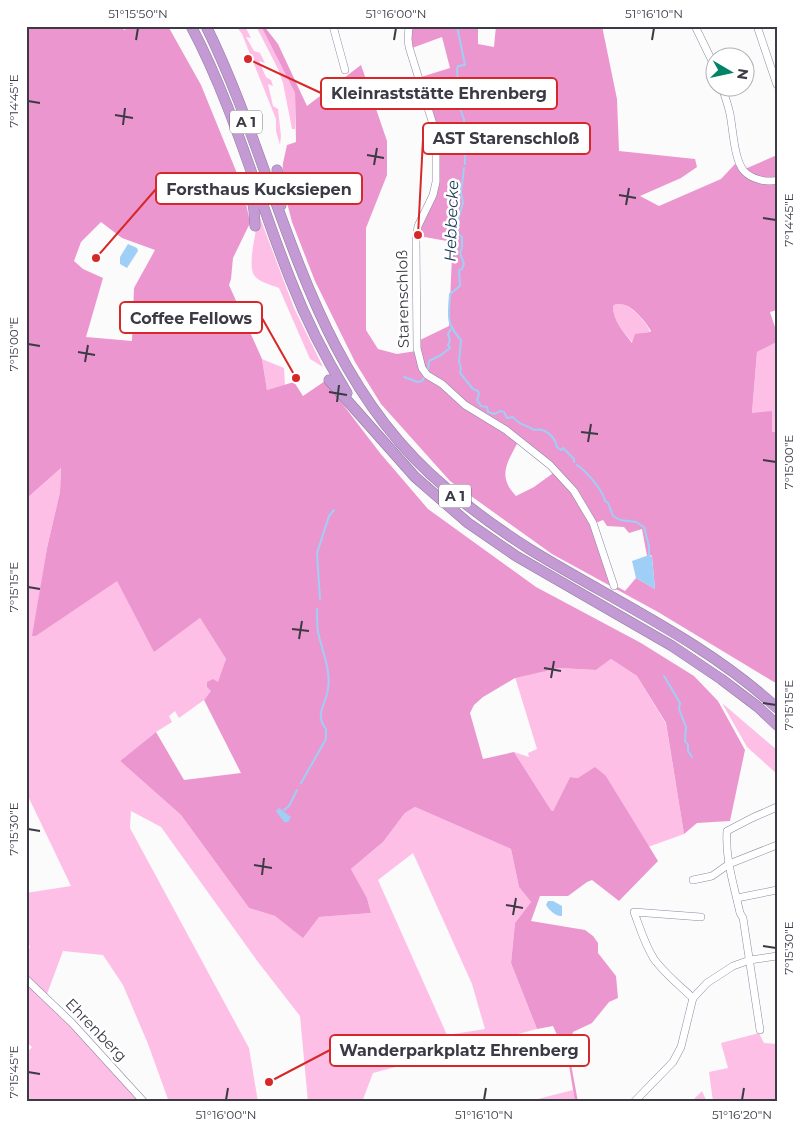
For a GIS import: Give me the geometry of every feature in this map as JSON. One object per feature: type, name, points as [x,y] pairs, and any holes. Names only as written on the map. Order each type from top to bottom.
[{"type":"highway","name":"A 1","points":[[191,26],[216,79],[246,156],[290,280],[306,316],[323,350],[360,413],[386,446],[415,477],[468,523],[516,556],[672,646],[721,678],[777,725]]},
{"type":"highway","name":"A 1","points":[[206,26],[238,100],[317,310],[341,358],[374,411],[416,459],[443,485],[482,517],[530,549],[610,590],[629,606],[739,676],[777,708]]},
{"type":"highway","points":[[246,156],[255,226]]},
{"type":"highway","points":[[277,170],[282,219]]},
{"type":"highway","points":[[329,380],[360,413]]},
{"type":"street","points":[[333,26],[345,70]]},
{"type":"street","name":"Starenschloß","points":[[409,26],[409,47],[436,134],[436,182],[433,195],[418,226],[416,239],[417,348],[422,368],[427,375],[442,384],[465,405],[506,430],[550,465],[574,491],[593,522],[610,590]]},
{"type":"street","points":[[695,26],[706,49]]},
{"type":"street","points":[[757,26],[777,85]]},
{"type":"street","points":[[725,98],[738,158],[743,170],[755,178],[777,180]]},
{"type":"street","points":[[760,1030],[743,918],[740,913],[729,864],[726,845],[727,831],[777,807]]},
{"type":"street","points":[[693,880],[712,876],[729,864],[777,845]]},
{"type":"street","points":[[737,898],[777,890]]},
{"type":"street","points":[[693,998],[655,960],[646,945],[634,912],[701,916]]},
{"type":"street","points":[[634,1102],[668,1069],[677,1056],[683,1040],[693,998],[707,983],[721,972],[733,966],[750,960],[777,956]]},
{"type":"street","name":"Ehrenberg","points":[[26,979],[72,1023],[144,1102]]},
{"type":"shaded area","points":[[26,26],[122,26],[124,30],[132,26],[168,26],[201,85],[243,188],[250,223],[233,258],[229,285],[262,359],[267,390],[294,382],[303,396],[325,381],[380,453],[428,509],[536,587],[641,643],[694,676],[718,701],[745,750],[730,821],[697,823],[684,834],[666,723],[637,676],[611,659],[596,670],[559,668],[515,678],[483,697],[474,705],[470,713],[483,759],[514,752],[553,811],[570,777],[578,778],[595,767],[606,776],[658,861],[619,901],[592,880],[568,896],[540,896],[531,921],[585,930],[598,943],[598,953],[616,976],[618,998],[609,1002],[592,1023],[573,1032],[569,1044],[578,1102],[575,1102],[568,1059],[553,1026],[537,1029],[511,963],[515,923],[531,902],[519,887],[511,849],[415,807],[405,813],[383,842],[351,869],[367,898],[371,913],[319,917],[303,938],[275,916],[249,908],[181,815],[120,761],[156,732],[184,780],[241,773],[204,700],[211,691],[207,687],[207,682],[213,679],[218,682],[226,659],[200,618],[154,652],[117,581],[36,636],[32,636],[47,548],[60,492],[61,468],[26,499]],"holes":[[[101,222],[122,238],[155,250],[134,288],[132,341],[86,337],[103,278],[83,269],[74,261],[81,242]]]},
{"type":"shaded area","points":[[236,26],[245,26],[251,38],[246,37],[254,51],[260,53],[265,63],[259,61],[266,77],[271,80],[273,86],[268,84],[273,106],[278,109],[280,145],[276,131],[276,119],[242,34]]},
{"type":"shaded area","points":[[256,26],[261,26],[295,93],[295,129],[292,129],[283,83],[278,69]]},
{"type":"shaded area","points":[[261,26],[264,26],[278,44],[307,106],[361,65],[387,141],[387,175],[366,228],[366,330],[378,349],[397,354],[416,351],[418,341],[449,326],[452,255],[458,243],[419,236],[433,199],[439,158],[421,77],[450,68],[442,37],[412,48],[411,31],[413,26],[478,26],[478,44],[494,47],[496,26],[602,26],[617,99],[619,151],[695,159],[697,167],[681,178],[640,196],[659,206],[721,179],[735,164],[745,169],[777,155],[777,310],[770,312],[777,333],[777,342],[757,352],[752,413],[772,411],[772,432],[777,432],[777,682],[774,682],[658,612],[552,554],[450,481],[381,404],[355,362],[315,281],[292,222],[282,175],[287,145],[296,142],[295,93]],"holes":[[[622,304],[632,309],[651,331],[635,334],[632,343],[615,317],[613,306]],[[518,442],[556,471],[534,487],[516,496],[510,489],[505,476],[508,463]],[[603,520],[607,526],[624,527],[629,533],[642,529],[647,556],[651,555],[652,557],[655,589],[636,578],[625,591],[614,585],[593,524]]]},
{"type":"shaded area","points":[[259,215],[294,308],[323,367],[310,359],[279,288],[262,281],[254,275],[252,255]]},
{"type":"shaded area","points":[[616,304],[625,305],[632,310],[644,321],[650,332],[643,333],[633,343],[615,317],[613,306]]},
{"type":"shaded area","points":[[777,342],[777,432],[772,432],[752,414],[757,352]]},
{"type":"shaded area","points":[[262,359],[284,368],[285,385],[267,390]]},
{"type":"shaded area","points":[[61,468],[60,492],[47,548],[33,636],[36,636],[117,580],[154,651],[200,618],[226,659],[221,679],[204,700],[179,718],[175,711],[169,716],[172,722],[156,732],[120,761],[181,815],[249,908],[275,916],[303,937],[318,917],[371,913],[367,898],[351,869],[383,842],[405,813],[415,807],[511,849],[519,887],[531,902],[515,923],[511,963],[537,1029],[373,1073],[362,1102],[308,1102],[300,1016],[258,962],[161,827],[131,811],[130,828],[249,1048],[258,1102],[169,1102],[148,1044],[123,985],[103,955],[63,951],[47,994],[26,975],[26,948],[30,948],[26,934],[26,893],[71,886],[26,792],[26,499]],"holes":[[[413,853],[472,984],[485,1029],[447,1035],[378,880]]]},
{"type":"shaded area","points":[[611,659],[637,676],[666,724],[684,834],[648,847],[606,776],[570,777],[553,811],[514,752],[529,757],[528,753],[537,749],[515,677],[559,668],[596,670]]},
{"type":"shaded area","points":[[722,703],[777,750],[777,774],[747,747]]},
{"type":"shaded area","points":[[26,982],[72,1026],[142,1102],[26,1102],[26,1054],[32,1047],[26,1042]]},
{"type":"shaded area","points":[[759,1033],[764,1043],[777,1044],[777,1102],[713,1102],[709,1072],[728,1068],[721,1043]]},
{"type":"shaded area","points":[[573,1090],[575,1102],[526,1102]]},
{"type":"shaded area","points":[[702,1091],[707,1102],[691,1102]]},
{"type":"water","points":[[128,244],[137,248],[138,251],[127,268],[120,264],[120,257]]},
{"type":"water","points":[[649,555],[652,557],[655,589],[636,578],[632,561]]},
{"type":"water","points":[[279,808],[291,817],[288,822],[284,822],[276,811]]},
{"type":"water","points":[[548,901],[553,901],[562,906],[562,916],[555,914],[549,909],[546,905]]},
{"type":"waterway","name":"Hebbecke","points":[[457,26],[465,65],[458,66],[457,69],[460,109],[464,119],[465,164]]},
{"type":"waterway","name":"Hebbecke","points":[[464,168],[461,192],[463,203],[459,216],[458,234],[462,237],[460,253],[464,264],[462,269],[459,270],[460,286],[450,294],[449,313],[452,328],[461,340],[460,373],[473,389],[478,391],[477,400],[481,406],[487,407],[488,412],[495,414],[500,411],[504,412],[507,418],[513,417],[518,422],[534,430],[546,431],[552,436],[557,447],[561,450],[563,448],[574,459],[574,462]]},
{"type":"waterway","points":[[428,370],[429,361],[450,348],[448,345],[450,341],[448,334],[451,329]]},
{"type":"waterway","points":[[404,377],[418,382],[422,381],[424,377]]},
{"type":"waterway","name":"Hebbecke","points":[[577,465],[598,486],[613,516],[620,520],[636,522],[644,527],[649,546],[649,555]]},
{"type":"waterway","points":[[320,599],[317,553],[329,516],[334,510]]},
{"type":"waterway","points":[[301,783],[326,739],[326,729],[321,719],[321,714],[329,682],[326,660],[318,632],[317,609]]},
{"type":"waterway","points":[[664,676],[680,703],[679,709],[686,727],[685,741],[692,757]]},
{"type":"waterway","points":[[284,810],[289,806],[297,790]]},
{"type":"place","name":"Kleinraststätte Ehrenberg","points":[[248,59]]},
{"type":"place","name":"AST Starenschloß","points":[[418,235]]},
{"type":"place","name":"Forsthaus Kucksiepen","points":[[96,258]]},
{"type":"place","name":"Coffee Fellows","points":[[296,378]]},
{"type":"place","name":"Wanderparkplatz Ehrenberg","points":[[269,1082]]}]
